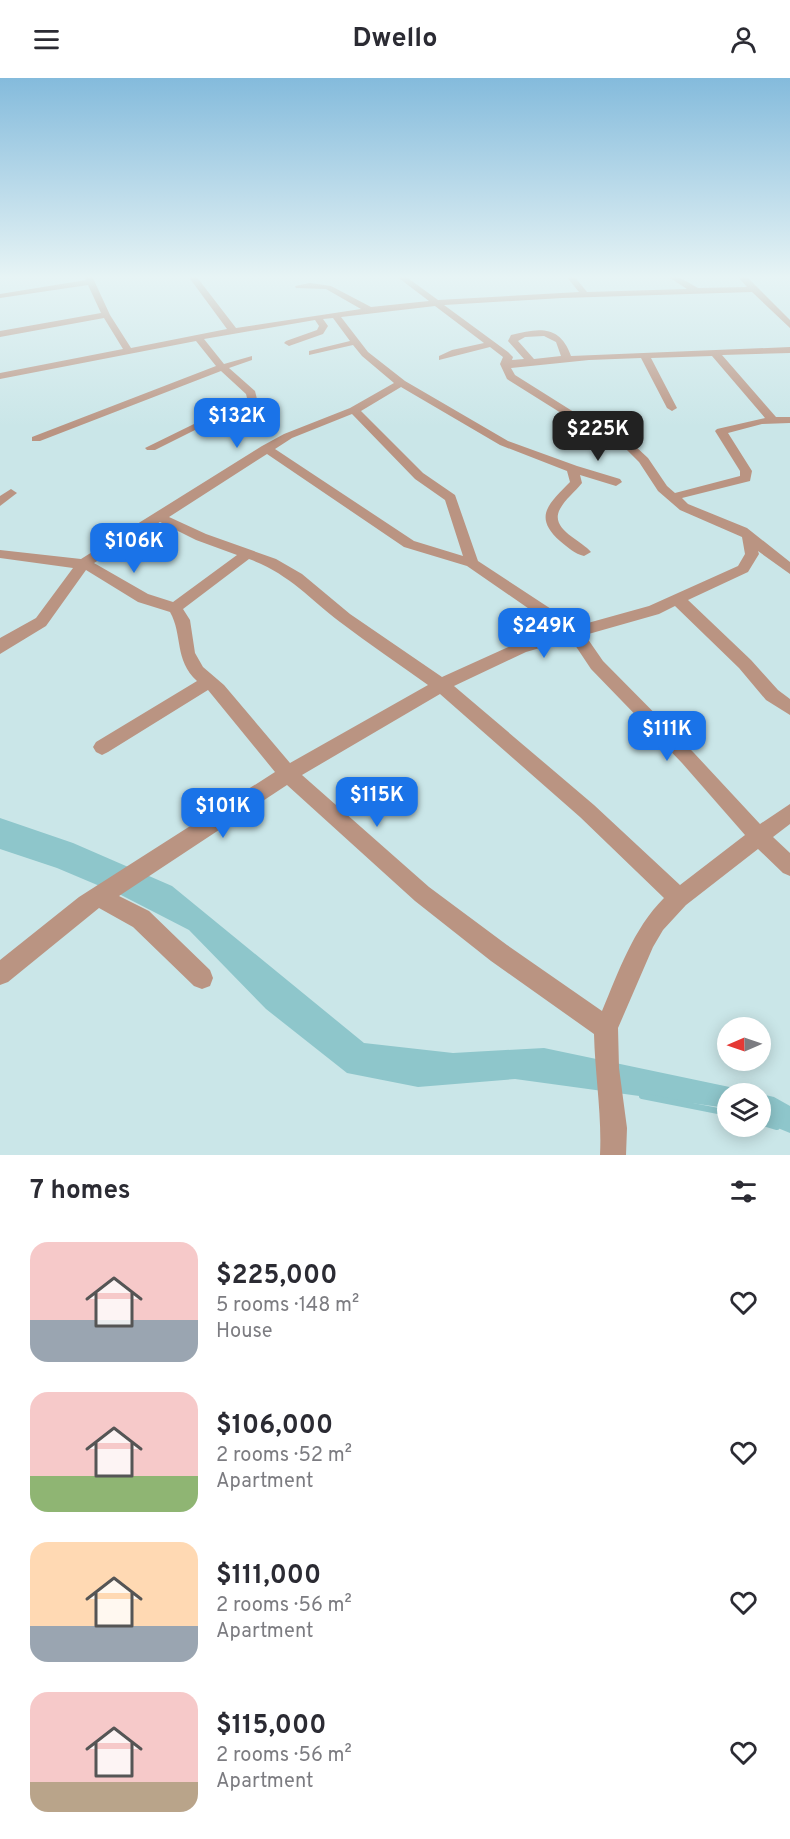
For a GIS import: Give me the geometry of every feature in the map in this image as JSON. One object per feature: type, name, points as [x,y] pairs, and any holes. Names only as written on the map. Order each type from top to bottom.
[{"type":"street","points":[[0,334],[43,326]]},
{"type":"street","points":[[113,326],[129,352]]},
{"type":"street","points":[[230,326],[234,332]]},
{"type":"street","points":[[0,376],[268,326]]},
{"type":"street","points":[[289,343],[320,332],[324,326]]},
{"type":"street","points":[[343,326],[380,368],[401,383],[504,443],[564,464],[573,470],[616,482]]},
{"type":"street","points":[[468,326],[508,357],[505,364],[506,372],[511,377],[573,416],[630,447],[672,497],[684,507],[728,524],[748,536],[790,569]]},
{"type":"street","points":[[532,362],[513,340],[514,337],[542,333],[553,335],[559,340],[567,359]]},
{"type":"street","points":[[151,448],[252,399],[251,393],[222,367],[199,339]]},
{"type":"street","points":[[312,353],[355,342]]},
{"type":"street","points":[[442,358],[455,352],[492,344]]},
{"type":"street","points":[[505,364],[644,354],[788,352]]},
{"type":"street","points":[[644,354],[672,408]]},
{"type":"street","points":[[716,354],[773,420]]},
{"type":"street","points":[[36,439],[249,358]]},
{"type":"street","points":[[0,648],[4,643],[33,628],[46,617],[57,599],[85,564],[266,448],[288,436],[354,410],[401,383]]},
{"type":"street","points":[[354,410],[419,476],[451,498],[472,563]]},
{"type":"street","points":[[672,497],[746,478],[746,471],[721,431],[773,420],[790,420]]},
{"type":"street","points":[[266,448],[409,544],[472,563],[574,632],[597,665],[688,758],[760,838],[790,866]]},
{"type":"street","points":[[573,470],[576,483],[553,509],[550,517],[554,526],[584,552]]},
{"type":"street","points":[[0,502],[11,492]]},
{"type":"street","points":[[160,517],[201,537],[271,562],[297,577],[345,618],[441,684],[587,811],[679,898]]},
{"type":"street","points":[[0,974],[86,904],[136,871],[288,774],[441,684],[507,653],[654,610],[743,569],[752,554],[748,536]]},
{"type":"street","points":[[774,556],[790,551]]},
{"type":"street","points":[[175,608],[248,553]]},
{"type":"street","points":[[0,554],[85,564],[143,598],[175,608],[182,620],[188,653],[197,671],[288,774],[422,894],[606,1028]]},
{"type":"street","points":[[677,599],[745,664],[772,695],[790,708]]},
{"type":"street","points":[[102,747],[208,682]]},
{"type":"street","points":[[613,1155],[614,1128],[609,1099],[606,1028],[645,939],[655,922],[679,898],[790,813]]},
{"type":"street","points":[[105,893],[141,920],[202,978]]},
{"type":"water","points":[[0,818],[73,843],[172,886],[364,1043],[453,1053],[544,1048],[717,1084],[717,1107],[515,1079],[418,1087],[347,1073],[266,1009],[189,930],[121,895],[57,868],[0,849]]},
{"type":"water","points":[[771,1096],[790,1106],[790,1133],[771,1125]]},
{"type":"waterway","points":[[642,1096],[717,1111]]},
{"type":"waterway","points":[[771,1125],[777,1127]]}]
